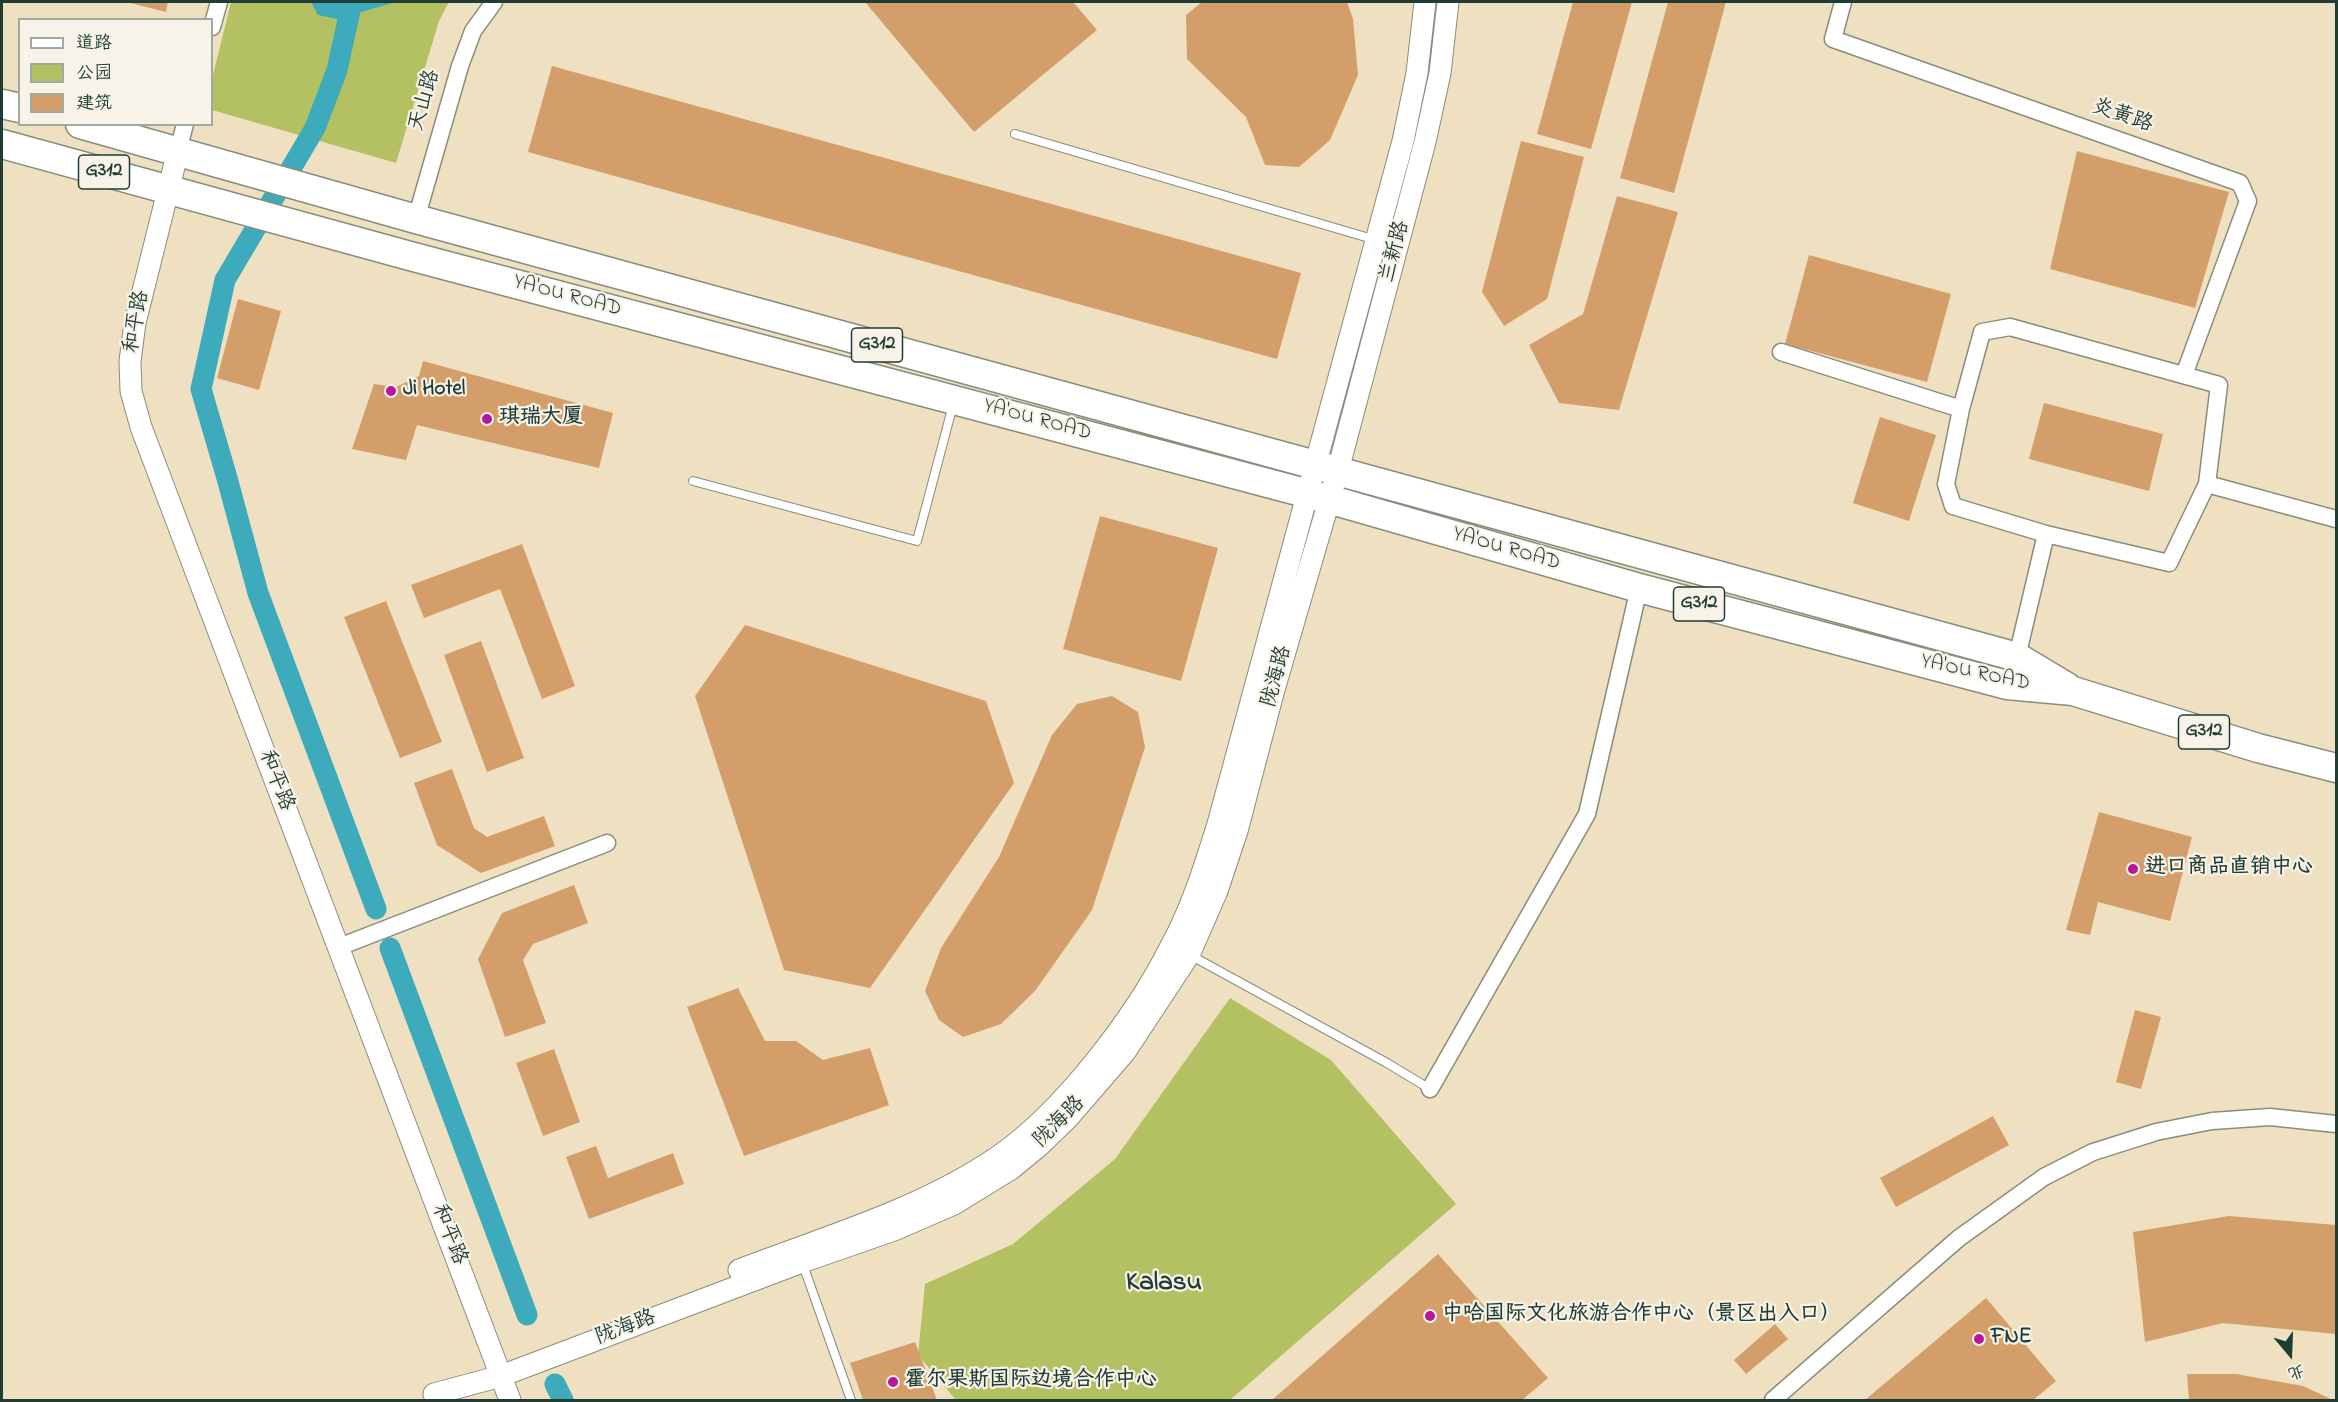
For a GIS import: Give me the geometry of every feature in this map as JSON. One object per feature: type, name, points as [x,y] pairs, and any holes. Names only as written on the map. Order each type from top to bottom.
[{"type":"highway","points":[[2,104],[18,108]]},
{"type":"highway","name":"YA'OU ROAD","points":[[94,126],[181,138],[212,162],[2017,657],[2073,691]]},
{"type":"highway","name":"YA'OU ROAD","points":[[2,144],[410,256],[1317,497],[1639,588],[2007,685],[2073,691],[2258,748],[2337,768]]},
{"type":"street","points":[[213,23],[219,2]]},
{"type":"street","name":"天山路","points":[[416,219],[460,66],[473,31],[494,2]]},
{"type":"street","name":"兰新路","points":[[1326,468],[1376,240],[1403,141],[1417,73],[1425,2]]},
{"type":"street","name":"兰新路","points":[[1317,497],[1399,244],[1440,74],[1448,2]]},
{"type":"street","name":"炎黄路","points":[[1843,2],[1833,39],[2240,183],[2248,201],[2184,375]]},
{"type":"street","name":"和平路","points":[[181,138],[135,323],[130,361],[131,391],[141,427],[510,1401]]},
{"type":"street","points":[[2010,327],[2184,375],[2219,385],[2207,484],[2169,564],[2046,534],[1953,506],[1946,484],[1961,409],[1982,333],[2010,327]]},
{"type":"street","points":[[1781,352],[1961,409]]},
{"type":"street","points":[[2207,484],[2337,519]]},
{"type":"street","name":"陇海路","points":[[499,1369],[894,1230],[954,1204],[1011,1169],[1068,1118],[1125,1052],[1180,951],[1198,884],[1317,497]]},
{"type":"street","points":[[2017,657],[2046,534]]},
{"type":"street","points":[[1430,1089],[1587,814],[1639,588]]},
{"type":"street","points":[[339,947],[607,843]]},
{"type":"street","name":"陇海路","points":[[425,1397],[892,1212],[950,1185],[996,1158],[1059,1105],[1180,951]]},
{"type":"street","points":[[1773,1401],[1959,1238],[2044,1177],[2093,1152],[2156,1132],[2212,1121],[2270,1117],[2337,1124]]},
{"type":"lane","points":[[1014,134],[1376,240],[1399,244]]},
{"type":"lane","points":[[693,481],[917,541],[955,399]]},
{"type":"lane","points":[[1180,951],[1387,1063],[1430,1089]]},
{"type":"lane","points":[[802,1262],[851,1401]]},
{"type":"green space","points":[[231,2],[449,2],[439,21],[396,163],[213,110],[213,75]]},
{"type":"green space","points":[[1230,998],[1331,1060],[1456,1204],[1230,1400],[956,1400],[918,1355],[925,1284],[1013,1244],[1115,1159]]},
{"type":"water","points":[[311,2],[396,2],[337,19],[318,15]]},
{"type":"building","points":[[126,2],[168,2],[166,12]]},
{"type":"building","points":[[865,2],[1073,2],[1097,30],[974,132]]},
{"type":"building","points":[[1202,2],[1347,2],[1353,19],[1358,75],[1330,140],[1299,167],[1265,165],[1246,117],[1187,59],[1186,15]]},
{"type":"building","points":[[1573,2],[1632,2],[1591,149],[1537,134]]},
{"type":"building","points":[[1668,2],[1726,2],[1674,193],[1620,178]]},
{"type":"building","points":[[552,66],[1301,273],[1277,359],[528,152]]},
{"type":"building","points":[[1521,141],[1584,157],[1547,299],[1504,326],[1482,292]]},
{"type":"building","points":[[2077,151],[2229,192],[2195,308],[2050,269]]},
{"type":"building","points":[[1617,196],[1678,212],[1619,410],[1559,403],[1529,345],[1583,314]]},
{"type":"building","points":[[1809,255],[1951,294],[1927,382],[1785,344]]},
{"type":"building","points":[[238,299],[281,311],[259,390],[217,378]]},
{"type":"building","name":"琪瑞大厦","points":[[423,361],[613,413],[599,468],[417,425],[406,460],[352,449],[374,384],[396,387],[419,376]]},
{"type":"building","points":[[2044,403],[2163,434],[2149,491],[2029,459]]},
{"type":"building","points":[[1880,417],[1936,435],[1909,521],[1853,503]]},
{"type":"building","points":[[1100,516],[1218,548],[1181,681],[1063,649]]},
{"type":"building","points":[[522,544],[575,686],[542,699],[500,589],[424,618],[411,585]]},
{"type":"building","points":[[386,601],[442,742],[400,758],[344,617]]},
{"type":"building","points":[[745,625],[986,701],[1014,783],[870,988],[784,970],[695,696]]},
{"type":"building","points":[[481,641],[524,758],[487,772],[444,655]]},
{"type":"building","points":[[1112,696],[1138,712],[1145,747],[1092,910],[1035,991],[1001,1024],[963,1037],[939,1020],[925,991],[941,948],[999,857],[1052,735],[1077,704]]},
{"type":"building","points":[[452,769],[474,828],[487,837],[544,816],[555,846],[481,873],[437,845],[414,783]]},
{"type":"building","name":"进口商品直销中心","points":[[2099,812],[2192,837],[2170,921],[2098,902],[2090,935],[2066,930]]},
{"type":"building","points":[[574,885],[588,923],[533,944],[523,960],[546,1023],[505,1037],[478,959],[502,913]]},
{"type":"building","points":[[738,988],[765,1041],[796,1041],[823,1060],[870,1048],[889,1105],[744,1156],[687,1007]]},
{"type":"building","points":[[2135,1010],[2161,1017],[2141,1089],[2116,1082]]},
{"type":"building","points":[[554,1049],[580,1122],[543,1136],[516,1063]]},
{"type":"building","points":[[1993,1116],[2009,1145],[1896,1207],[1880,1178]]},
{"type":"building","points":[[596,1146],[608,1178],[673,1153],[684,1184],[589,1219],[566,1157]]},
{"type":"building","points":[[2229,1216],[2336,1225],[2336,1334],[2223,1323],[2145,1342],[2133,1232]]},
{"type":"building","name":"中哈国际文化旅游合作中心（景区出入口）","points":[[1438,1254],[1548,1378],[1522,1400],[1272,1400]]},
{"type":"building","name":"FNE","points":[[1986,1298],[2056,1381],[2033,1400],[1865,1400]]},
{"type":"building","points":[[1775,1324],[1788,1339],[1746,1374],[1734,1360]]},
{"type":"building","name":"霍尔果斯国际边境合作中心","points":[[915,1342],[937,1400],[863,1400],[850,1363]]},
{"type":"building","points":[[2187,1374],[2236,1374],[2303,1386],[2333,1400],[2189,1400]]},
{"type":"waterway","points":[[352,2],[337,70],[315,128],[225,280],[201,389],[258,593],[376,909]]},
{"type":"waterway","points":[[390,948],[527,1315]]},
{"type":"waterway","points":[[555,1384],[563,1400]]},
{"type":"place","name":"Ji Hotel","points":[[391,391]]},
{"type":"place","name":"琪瑞大厦","points":[[487,419]]},
{"type":"place","name":"进口商品直销中心","points":[[2133,869]]},
{"type":"place","name":"中哈国际文化旅游合作中心（景区出入口）","points":[[1430,1316]]},
{"type":"place","name":"FNE","points":[[1979,1339]]},
{"type":"place","name":"霍尔果斯国际边境合作中心","points":[[893,1382]]},
{"type":"district","name":"Kalasu","points":[[1164,1285]]}]
